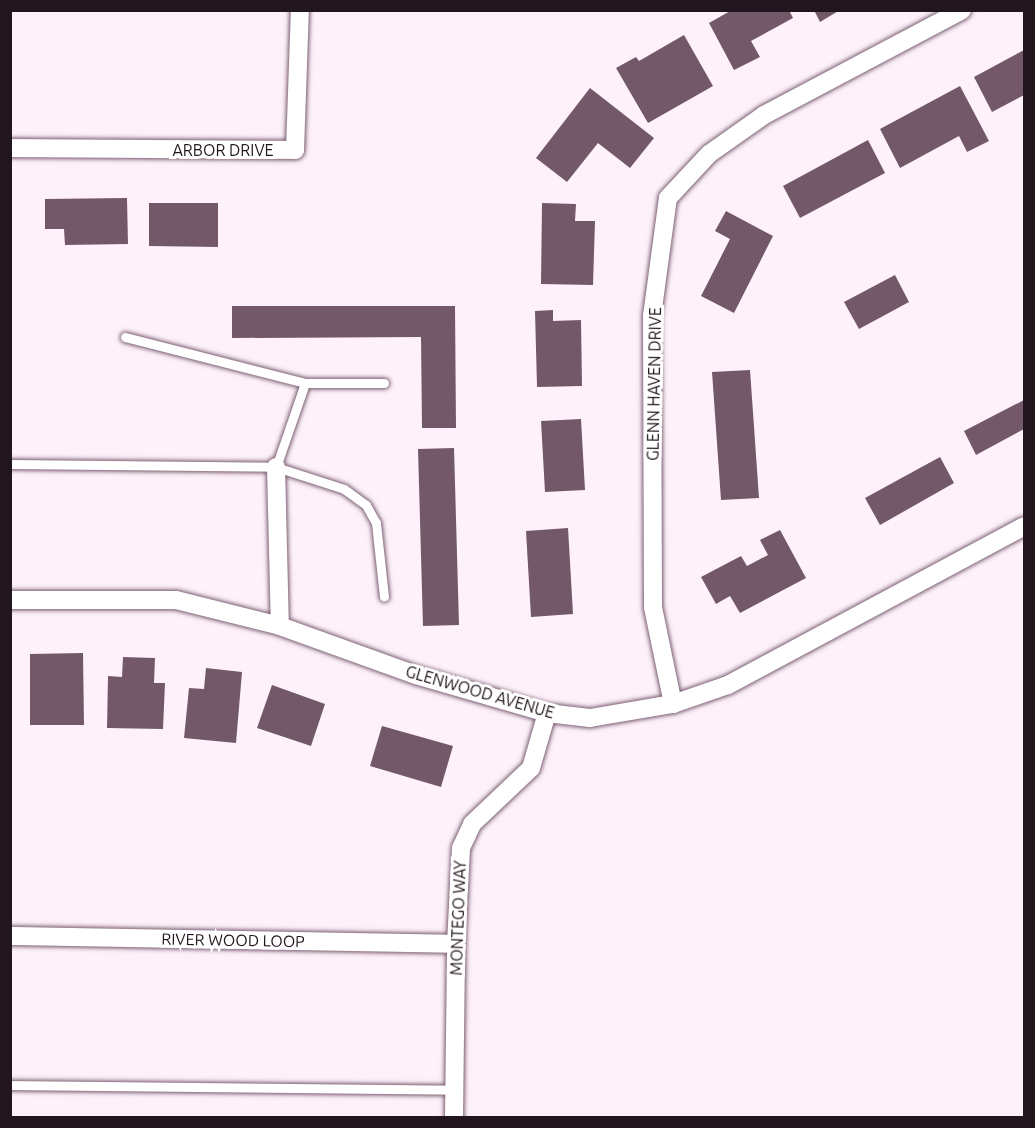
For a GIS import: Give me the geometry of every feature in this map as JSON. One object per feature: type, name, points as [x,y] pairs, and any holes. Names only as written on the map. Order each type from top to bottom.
[{"type":"street","name":"ARBOR DRIVE","points":[[10,148],[295,150],[300,10]]},
{"type":"street","name":"GLENN HAVEN DRIVE","points":[[673,704],[653,608],[652,316],[668,198],[709,154],[764,115],[962,10]]},
{"type":"street","points":[[276,467],[280,627]]},
{"type":"street","name":"GLENWOOD AVENUE","points":[[10,600],[176,600],[280,627],[416,675],[547,713],[590,718],[673,704],[728,685],[1024,526]]},
{"type":"street","name":"MONTEGO WAY","points":[[454,1118],[456,944],[461,848],[472,824],[531,768],[547,713]]},
{"type":"street","name":"RIVER WOOD LOOP","points":[[10,936],[456,944]]},
{"type":"lane","points":[[125,336],[305,382],[384,382]]},
{"type":"lane","points":[[276,467],[305,382]]},
{"type":"lane","points":[[10,464],[276,467],[344,489],[366,505],[376,523],[384,597]]},
{"type":"lane","points":[[10,1085],[454,1090]]},
{"type":"building","points":[[732,10],[789,10],[793,18],[751,41],[760,57],[734,70],[709,23]]},
{"type":"building","points":[[814,10],[840,10],[820,22]]},
{"type":"building","points":[[684,35],[713,86],[648,123],[616,68],[636,57],[639,61]]},
{"type":"building","points":[[1024,50],[1024,95],[992,112],[974,77]]},
{"type":"building","points":[[960,86],[989,141],[967,152],[959,136],[900,168],[880,129]]},
{"type":"building","points":[[590,88],[654,138],[630,168],[598,143],[567,182],[536,158]]},
{"type":"building","points":[[868,140],[885,173],[800,218],[783,186]]},
{"type":"building","points":[[127,198],[128,244],[65,245],[64,229],[45,229],[45,199]]},
{"type":"building","points":[[149,203],[218,203],[218,247],[149,246]]},
{"type":"building","points":[[542,203],[576,204],[575,221],[595,221],[593,285],[541,284]]},
{"type":"building","points":[[726,211],[773,236],[734,313],[701,296],[730,239],[715,231]]},
{"type":"building","points":[[895,275],[909,302],[859,329],[844,302]]},
{"type":"building","points":[[232,306],[455,306],[456,428],[422,428],[421,337],[232,338]]},
{"type":"building","points":[[553,310],[553,321],[581,320],[582,386],[537,387],[535,311]]},
{"type":"building","points":[[750,370],[759,498],[721,500],[712,372]]},
{"type":"building","points":[[1024,400],[1024,429],[976,455],[964,431]]},
{"type":"building","points":[[581,419],[585,490],[545,492],[541,421]]},
{"type":"building","points":[[454,448],[459,625],[423,626],[418,449]]},
{"type":"building","points":[[940,457],[954,483],[880,525],[865,498]]},
{"type":"building","points":[[568,528],[573,614],[531,617],[526,531]]},
{"type":"building","points":[[780,530],[806,578],[740,613],[730,596],[716,604],[701,577],[741,556],[747,566],[768,555],[760,540]]},
{"type":"building","points":[[83,653],[84,725],[30,725],[30,654]]},
{"type":"building","points":[[123,657],[155,658],[154,683],[165,683],[163,729],[107,728],[108,676],[122,677]]},
{"type":"building","points":[[206,668],[242,672],[236,743],[184,738],[189,688],[204,689]]},
{"type":"building","points":[[272,685],[325,704],[311,746],[257,728]]},
{"type":"building","points":[[382,726],[453,746],[441,787],[370,766]]}]
